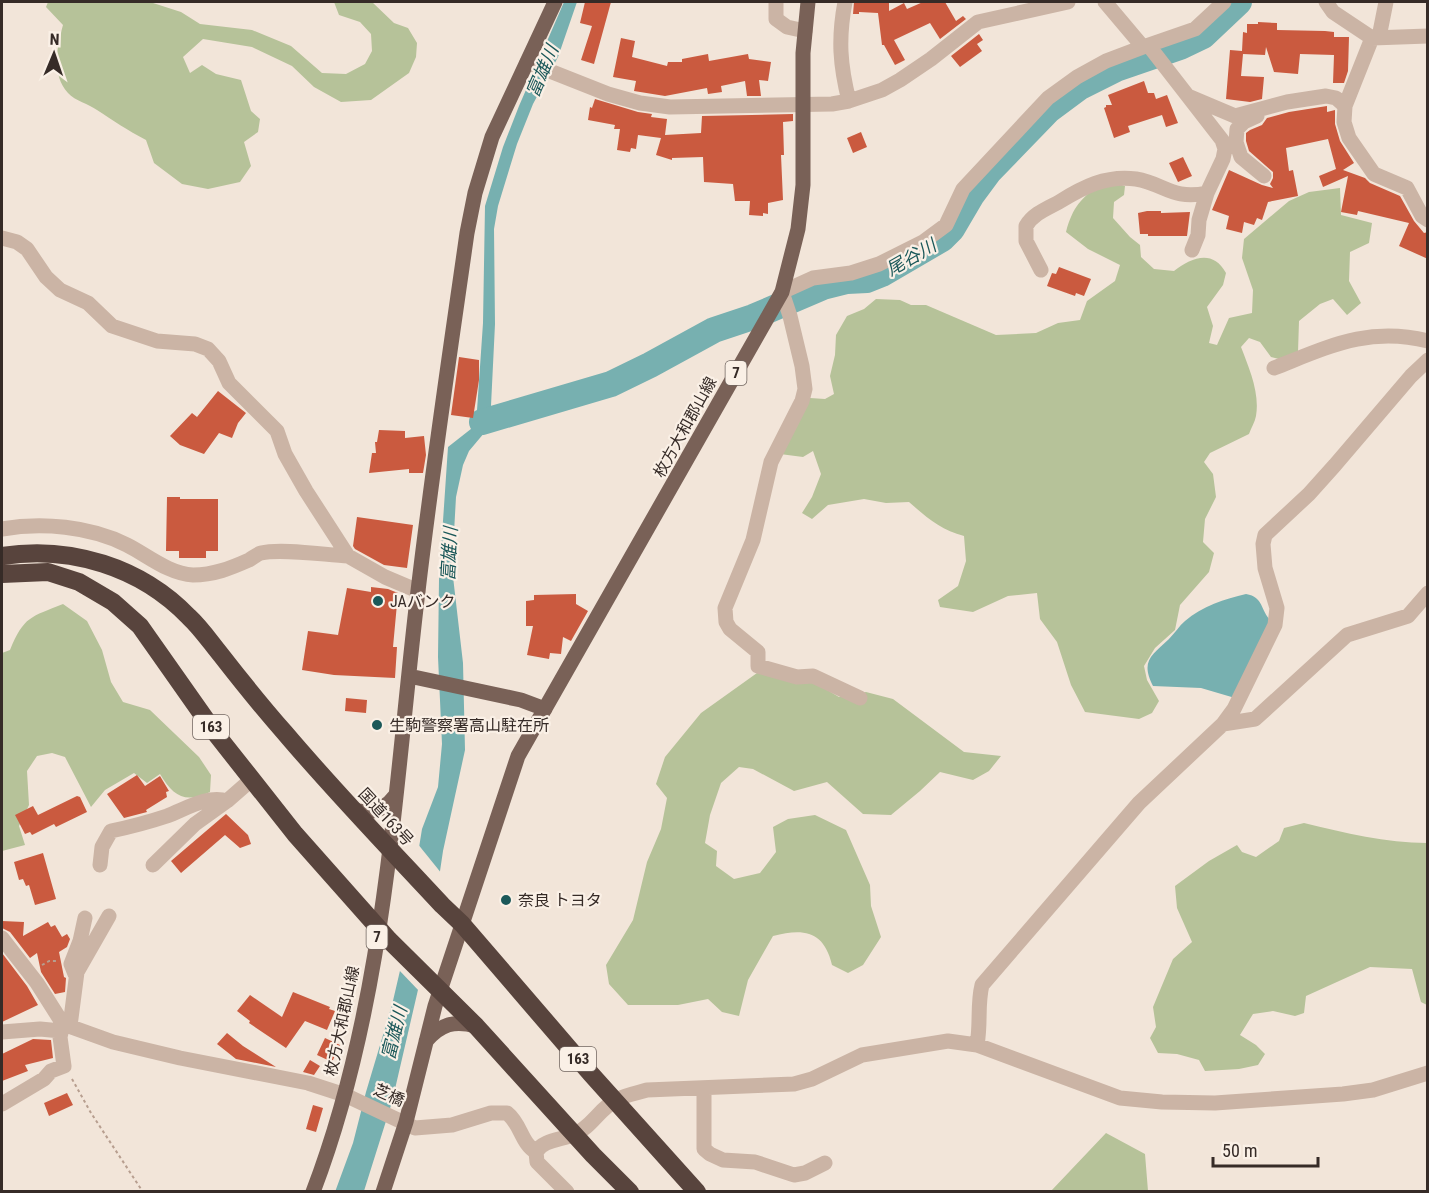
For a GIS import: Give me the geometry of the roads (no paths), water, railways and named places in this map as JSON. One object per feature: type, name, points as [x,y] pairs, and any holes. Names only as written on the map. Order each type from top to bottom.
[{"type":"highway","name":"国道163号","points":[[2,556],[48,553],[81,557],[125,572],[167,597],[190,617],[285,734],[441,905],[462,924],[697,1191]]},
{"type":"highway","name":"163","points":[[2,574],[48,572],[62,576],[95,590],[126,612],[153,643],[251,780],[383,934],[476,1026],[574,1135],[630,1191]]},
{"type":"main road","name":"枚方大和郡山線","points":[[313,1191],[352,1098],[369,988],[383,934],[389,847],[418,591],[466,233],[492,137],[555,2]]},
{"type":"main road","name":"枚方大和郡山線","points":[[383,1191],[406,1122],[425,1041],[434,984],[462,924],[518,756],[782,292],[798,229],[803,184],[803,53],[808,2]]},
{"type":"main road","points":[[409,676],[521,700],[546,709]]},
{"type":"main road","points":[[352,809],[365,812],[376,811],[389,804],[395,796]]},
{"type":"main road","points":[[425,1041],[448,1023],[457,1022],[476,1026]]},
{"type":"street","points":[[776,2],[776,19],[786,27],[805,31]]},
{"type":"street","points":[[845,2],[840,36],[840,56],[849,101]]},
{"type":"street","points":[[527,62],[608,94],[670,107],[803,106],[849,101],[882,90],[900,80],[978,22],[1068,2]]},
{"type":"street","points":[[1105,2],[1146,46],[1222,140],[1225,149],[1223,159],[1202,207],[1198,235],[1192,250]]},
{"type":"street","points":[[860,698],[813,676],[797,677],[758,666],[758,652],[730,629],[726,622],[725,608],[753,540],[771,462],[802,400],[805,389],[802,366],[782,292],[813,278],[851,273],[879,264],[923,242],[946,225],[963,189],[1048,98],[1077,77],[1106,61],[1195,29],[1224,2]]},
{"type":"street","points":[[1326,2],[1334,12],[1375,38],[1428,36]]},
{"type":"street","points":[[1386,2],[1375,38],[1345,106],[1344,122],[1349,138],[1374,174],[1407,188],[1422,216],[1428,220]]},
{"type":"street","points":[[1187,96],[1235,116],[1287,102],[1326,96],[1336,98],[1345,106]]},
{"type":"street","points":[[1264,176],[1241,157],[1236,142],[1237,129],[1244,122],[1260,115],[1269,107]]},
{"type":"street","points":[[1041,270],[1026,241],[1026,226],[1036,214],[1090,183],[1104,180],[1137,179],[1180,195],[1207,193]]},
{"type":"street","points":[[2,238],[17,242],[27,249],[53,284],[60,290],[87,303],[112,326],[157,341],[195,344],[208,349],[219,362],[229,383],[277,431],[285,454],[306,491],[348,556]]},
{"type":"street","points":[[1274,368],[1332,345],[1373,336],[1394,335],[1428,341]]},
{"type":"street","points":[[977,1045],[981,1025],[978,1001],[982,985],[1140,803],[1223,724],[1234,709],[1275,625],[1277,608],[1265,568],[1264,535],[1309,494],[1411,376],[1428,360]]},
{"type":"street","points":[[2,529],[30,525],[76,529],[124,543],[175,572],[192,575],[217,573],[260,553],[348,556],[385,577],[418,591]]},
{"type":"street","points":[[1223,724],[1255,719],[1347,635],[1408,616],[1428,593]]},
{"type":"street","points":[[153,865],[195,824],[251,780]]},
{"type":"street","points":[[100,865],[102,847],[111,831],[168,815],[197,804],[218,799],[227,801]]},
{"type":"street","points":[[2,1104],[57,1069],[60,1037],[65,1027],[77,972],[109,916]]},
{"type":"street","points":[[76,977],[71,964],[85,918]]},
{"type":"street","points":[[2,938],[65,1027]]},
{"type":"street","name":"芝橋","points":[[2,1032],[65,1027],[113,1042],[180,1058],[308,1083],[352,1098],[415,1128],[452,1125],[491,1113],[507,1113],[516,1122],[525,1143],[536,1152]]},
{"type":"street","points":[[567,1191],[537,1162],[536,1152],[545,1143],[574,1135],[590,1125],[615,1100],[647,1090],[794,1084],[812,1079],[862,1055],[948,1041],[977,1045],[1120,1098],[1162,1102],[1215,1103],[1343,1094],[1373,1090],[1428,1073]]},
{"type":"street","points":[[2,1093],[57,1069]]},
{"type":"street","points":[[704,1088],[704,1149],[710,1154],[723,1160],[755,1162],[794,1175],[805,1173],[825,1163]]},
{"type":"water","name":"富雄川","points":[[564,2],[577,2],[558,57],[533,104],[517,144],[498,206],[494,229],[495,324],[490,426],[469,451],[463,465],[456,497],[452,568],[463,663],[465,750],[443,851],[430,938],[392,1102],[364,1191],[335,1192],[353,1143],[392,1005],[402,962],[422,829],[438,787],[442,744],[438,657],[439,580],[448,447],[476,425],[483,323],[485,206],[503,147]]},
{"type":"water","points":[[1246,594],[1259,601],[1271,621],[1235,698],[1201,688],[1153,686],[1148,670],[1150,659],[1183,623],[1206,607]]},
{"type":"waterway","name":"尾谷川","points":[[482,422],[611,384],[714,330],[753,317],[823,287],[847,281],[867,280],[882,274],[942,239],[952,229],[989,172],[1049,110],[1080,87],[1116,69],[1180,47],[1203,36],[1239,2]]},
{"type":"place","name":"JAバンク","points":[[378,601]]},
{"type":"place","name":"生駒警察署高山駐在所","points":[[377,725]]},
{"type":"place","name":"奈良 トヨタ","points":[[506,900]]}]
